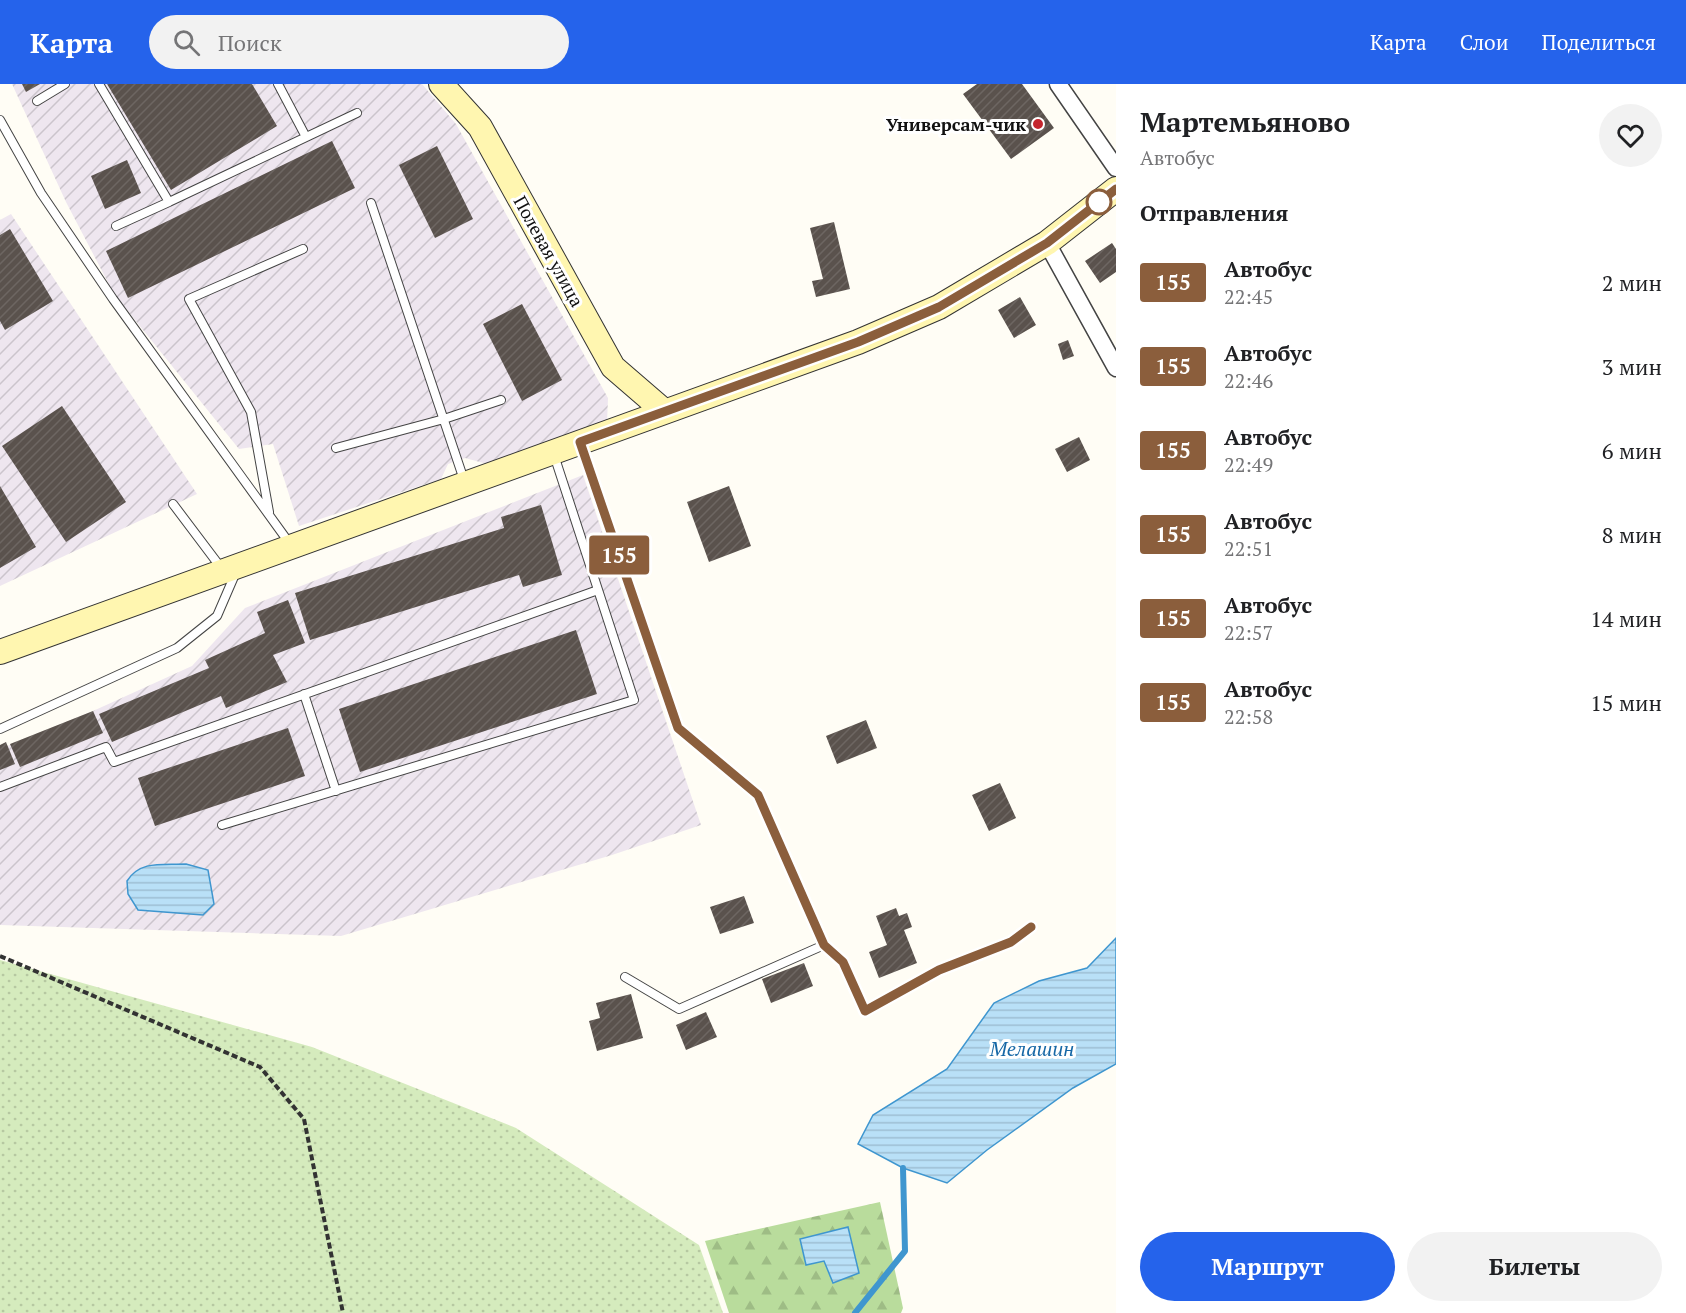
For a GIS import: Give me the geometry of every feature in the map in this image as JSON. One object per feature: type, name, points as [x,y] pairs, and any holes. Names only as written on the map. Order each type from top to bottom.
[{"type":"street","name":"Полевая улица","points":[[441,84],[480,127],[613,367],[664,411]]},
{"type":"street","points":[[1058,84],[1116,168]]},
{"type":"street","points":[[0,652],[858,342],[939,307],[1047,243],[1116,189]]},
{"type":"street","points":[[1047,243],[1116,368]]},
{"type":"lane","points":[[37,101],[65,84]]},
{"type":"lane","points":[[99,84],[169,202]]},
{"type":"lane","points":[[278,84],[306,137]]},
{"type":"lane","points":[[116,226],[357,113]]},
{"type":"lane","points":[[0,120],[41,193],[113,300],[292,546]]},
{"type":"lane","points":[[371,204],[465,483]]},
{"type":"lane","points":[[270,515],[251,412],[189,299],[303,249]]},
{"type":"lane","points":[[336,448],[444,419],[501,400]]},
{"type":"lane","points":[[580,442],[678,728],[758,795],[824,945],[843,962],[865,1011],[939,970],[1011,942],[1031,927]]},
{"type":"lane","points":[[222,825],[634,700],[552,452]]},
{"type":"lane","points":[[0,729],[177,648],[217,616],[231,569],[173,504]]},
{"type":"lane","points":[[0,788],[106,747],[114,762],[598,590]]},
{"type":"lane","points":[[304,694],[336,791]]},
{"type":"lane","points":[[625,978],[679,1009],[824,945]]},
{"type":"path","points":[[0,956],[260,1067],[304,1119],[343,1313]]},
{"type":"shaded area","points":[[12,84],[422,84],[456,124],[608,398],[607,423],[487,464],[465,458],[448,464],[441,479],[299,526],[273,444],[239,449],[114,294],[66,202]]},
{"type":"shaded area","points":[[11,214],[197,494],[0,586],[0,220]]},
{"type":"shaded area","points":[[583,475],[701,825],[612,855],[341,936],[0,925],[0,749],[93,711],[192,666],[245,608]]},
{"type":"green space","points":[[0,960],[312,1047],[516,1128],[699,1245],[723,1313],[0,1313]]},
{"type":"green space","points":[[880,1202],[903,1308],[901,1313],[729,1313],[705,1241]]},
{"type":"water","points":[[186,864],[208,870],[214,904],[203,915],[138,910],[128,894],[127,881],[132,874],[153,865]]},
{"type":"water","name":"Мелашин","points":[[1116,938],[1116,1064],[1073,1088],[987,1150],[947,1183],[903,1168],[858,1144],[873,1115],[947,1069],[994,1003],[1039,981],[1087,968]]},
{"type":"water","points":[[848,1227],[859,1273],[833,1283],[824,1261],[806,1265],[800,1239]]},
{"type":"building","points":[[22,84],[40,84],[26,92]]},
{"type":"building","points":[[107,84],[252,84],[277,126],[171,190]]},
{"type":"building","points":[[977,84],[1022,84],[1054,128],[1011,159],[963,94]]},
{"type":"building","points":[[332,141],[355,188],[128,298],[106,251]]},
{"type":"building","points":[[437,146],[473,219],[435,238],[399,165]]},
{"type":"building","points":[[127,160],[141,193],[105,209],[91,176]]},
{"type":"building","points":[[834,222],[850,289],[816,297],[812,281],[823,279],[810,228]]},
{"type":"building","points":[[10,229],[53,301],[5,330],[0,321],[0,235]]},
{"type":"building","points":[[1112,243],[1116,249],[1116,272],[1100,283],[1085,261]]},
{"type":"building","points":[[1020,297],[1036,325],[1014,338],[998,310]]},
{"type":"building","points":[[522,304],[562,380],[522,401],[483,324]]},
{"type":"building","points":[[1068,340],[1074,356],[1063,360],[1058,344]]},
{"type":"building","points":[[62,406],[126,502],[66,542],[2,446]]},
{"type":"building","points":[[1079,437],[1090,460],[1067,472],[1055,449]]},
{"type":"building","points":[[0,486],[36,547],[0,568]]},
{"type":"building","points":[[729,486],[751,546],[709,562],[687,502]]},
{"type":"building","points":[[541,505],[562,575],[523,587],[519,575],[310,640],[295,593],[504,528],[501,517]]},
{"type":"building","points":[[288,600],[305,643],[273,655],[287,682],[226,708],[221,696],[112,742],[99,714],[209,668],[205,660],[265,633],[257,612]]},
{"type":"building","points":[[576,630],[597,694],[360,772],[339,709]]},
{"type":"building","points":[[93,711],[103,733],[20,767],[10,744]]},
{"type":"building","points":[[866,720],[877,748],[837,764],[826,736]]},
{"type":"building","points":[[288,728],[305,776],[155,826],[138,778]]},
{"type":"building","points":[[6,742],[15,764],[0,770],[0,745]]},
{"type":"building","points":[[1000,783],[1016,818],[989,831],[972,795]]},
{"type":"building","points":[[744,896],[754,923],[720,934],[710,907]]},
{"type":"building","points":[[896,908],[899,916],[907,913],[912,927],[904,930],[917,963],[879,978],[869,952],[887,945],[876,916]]},
{"type":"building","points":[[804,963],[813,986],[771,1003],[762,979]]},
{"type":"building","points":[[631,994],[643,1038],[597,1051],[589,1021],[600,1018],[596,1003]]},
{"type":"building","points":[[706,1012],[717,1037],[686,1050],[676,1025]]},
{"type":"waterway","points":[[855,1313],[905,1251],[903,1168]]},
{"type":"bus line","name":"155","points":[[1031,927],[1011,942],[939,970],[865,1011],[843,962],[824,945],[758,795],[678,728],[580,442],[858,342],[939,307],[1047,243],[1116,189]]},
{"type":"place","name":"Универсам-чик","points":[[1038,124]]}]
